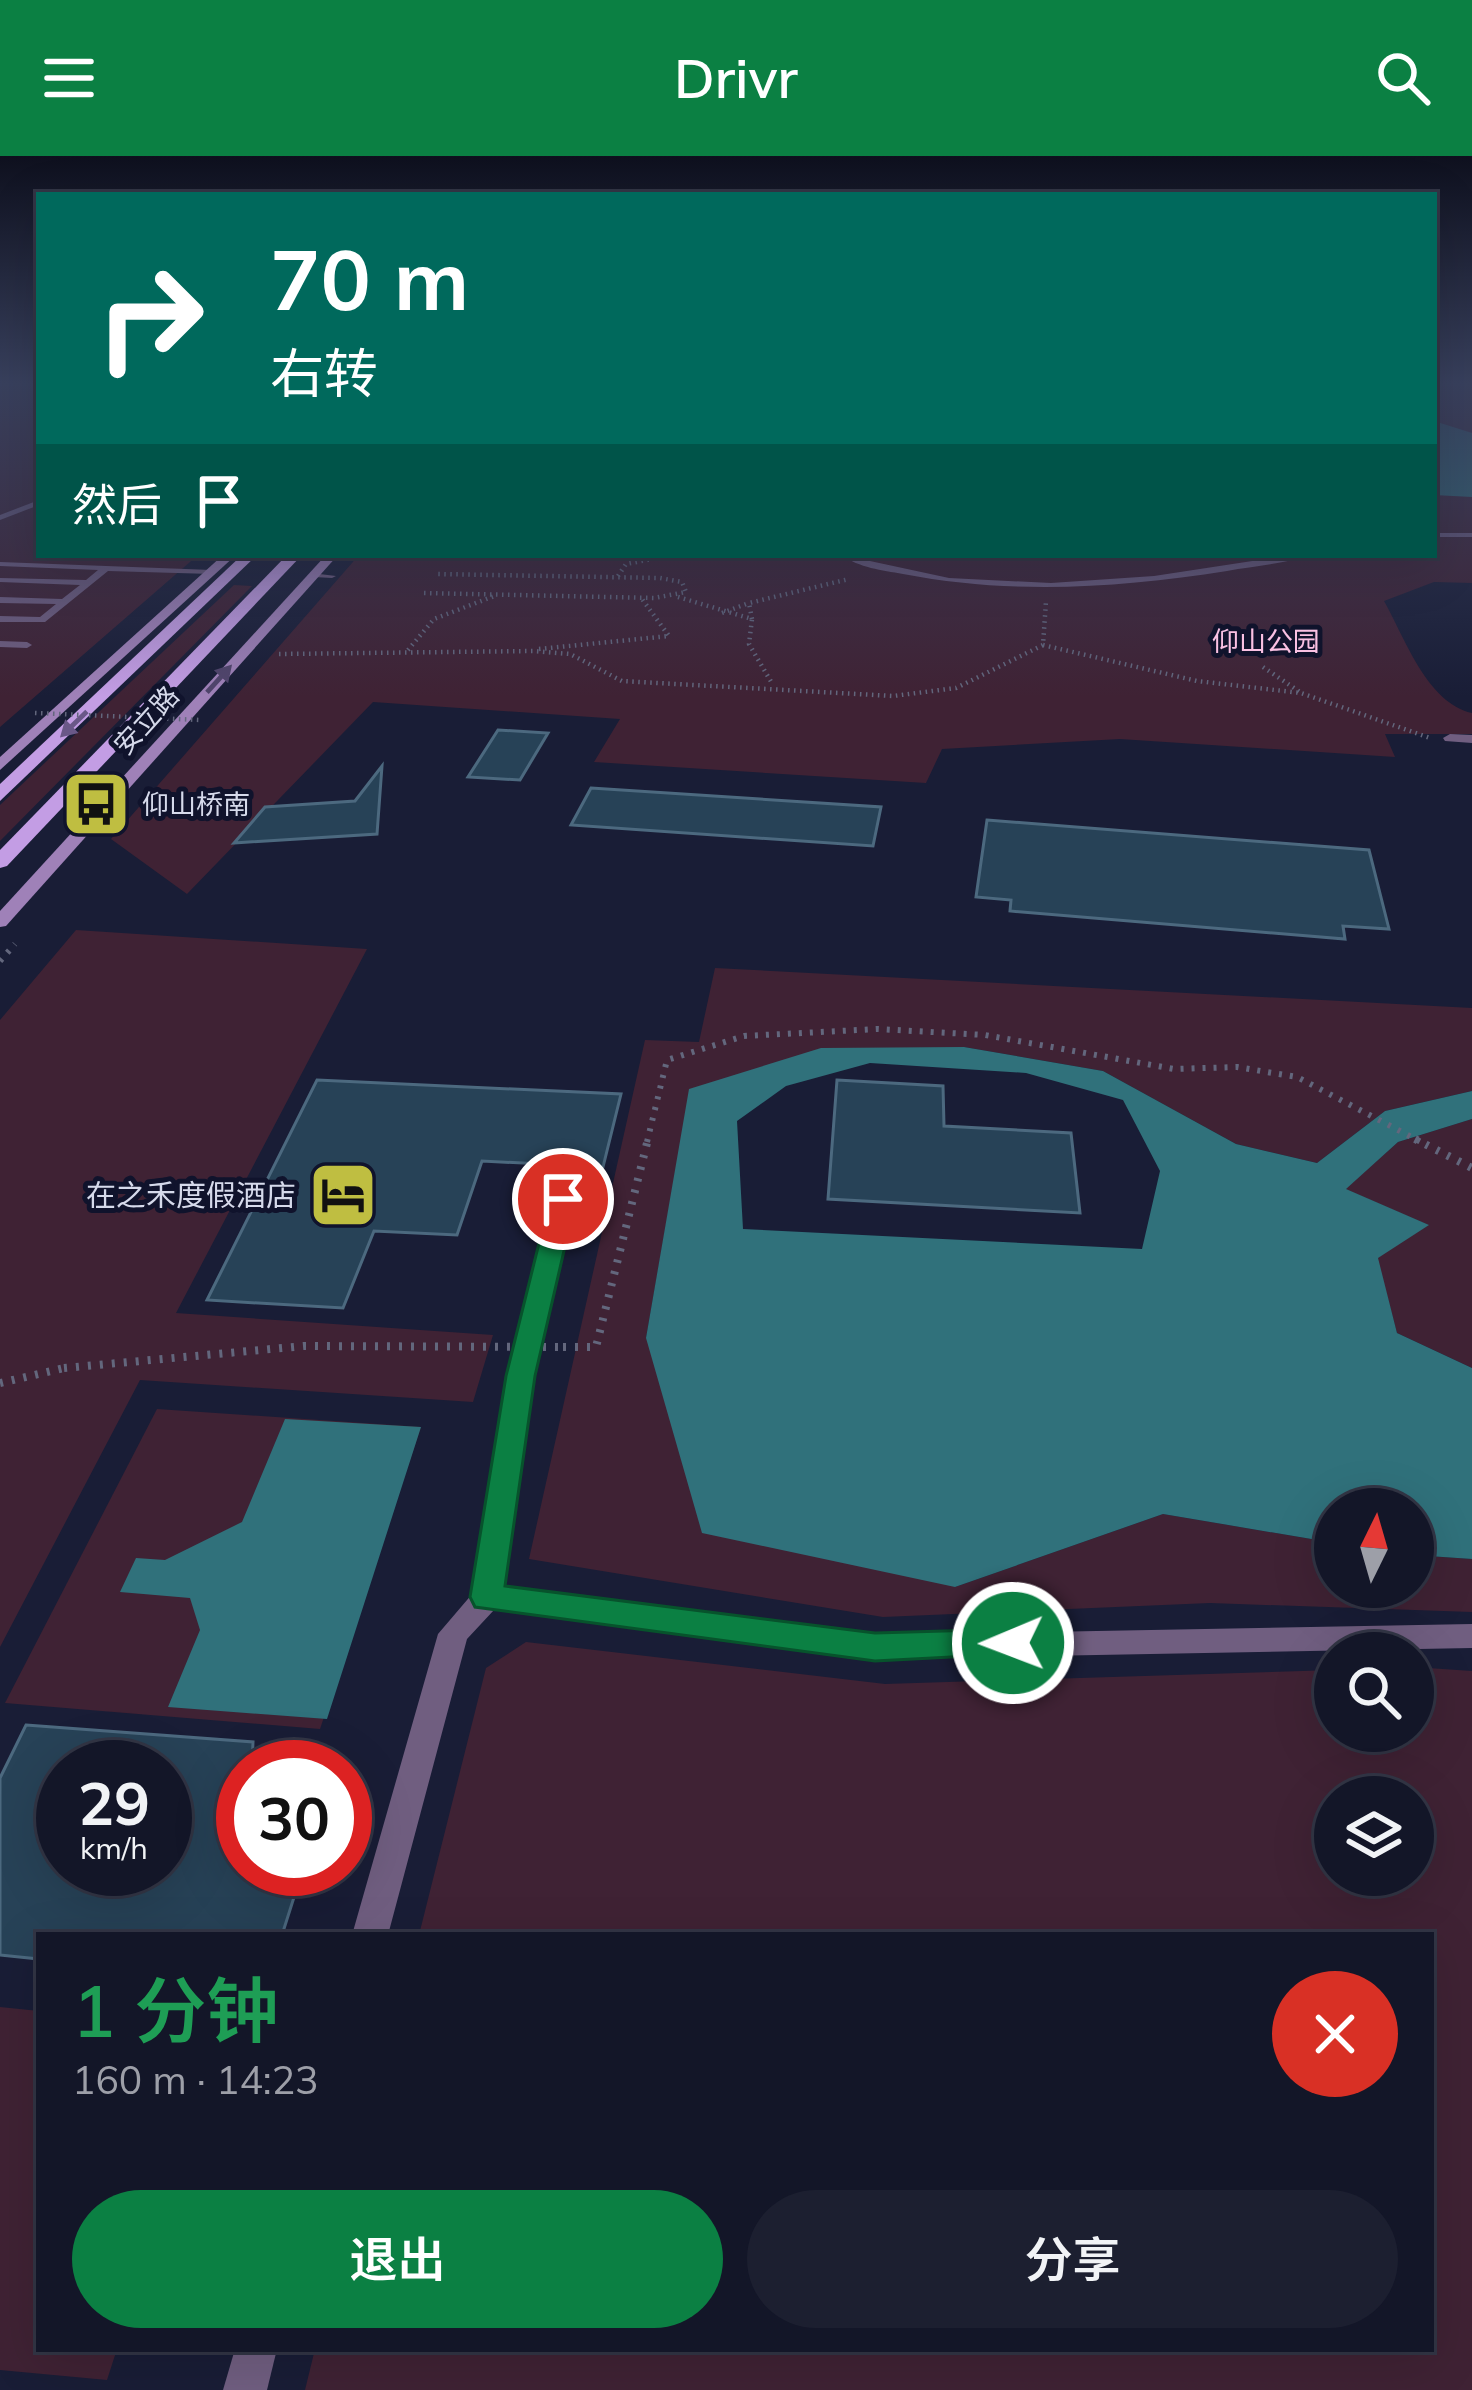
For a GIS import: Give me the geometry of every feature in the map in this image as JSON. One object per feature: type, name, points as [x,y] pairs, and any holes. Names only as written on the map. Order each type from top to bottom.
[{"type":"main road","name":"安立路","points":[[0,795],[247,558]]},
{"type":"main road","name":"安立路","points":[[0,862],[292,558]]},
{"type":"street","name":"安立路","points":[[0,765],[227,558]]},
{"type":"street","name":"安立路","points":[[0,922],[329,558]]},
{"type":"street","points":[[1450,738],[1472,740]]},
{"type":"street","points":[[371,1932],[453,1634],[487,1597],[520,1376],[563,1199]]},
{"type":"street","points":[[487,1597],[875,1647],[1472,1636]]},
{"type":"street","points":[[245,2390],[255,2352]]},
{"type":"lane","points":[[0,518],[36,503]]},
{"type":"lane","points":[[1437,535],[1472,536]]},
{"type":"lane","points":[[854,558],[940,581],[1038,584],[1163,581],[1289,558]]},
{"type":"lane","points":[[0,564],[212,572]]},
{"type":"lane","points":[[0,619],[42,620],[106,568]]},
{"type":"lane","points":[[314,575],[332,576]]},
{"type":"lane","points":[[0,580],[88,583]]},
{"type":"lane","points":[[0,600],[64,602]]},
{"type":"lane","points":[[0,644],[27,645]]},
{"type":"path","points":[[618,577],[626,564],[657,558]]},
{"type":"path","points":[[722,613],[864,575],[875,566]]},
{"type":"path","points":[[424,593],[641,598],[686,592],[682,582],[618,577],[437,574]]},
{"type":"path","points":[[1038,584],[1048,604],[1043,645]]},
{"type":"path","points":[[408,650],[434,619],[504,593]]},
{"type":"path","points":[[677,596],[752,619]]},
{"type":"path","points":[[533,651],[669,636],[641,598]]},
{"type":"path","points":[[749,603],[749,644],[773,685]]},
{"type":"path","points":[[279,654],[533,651],[570,654],[622,681],[773,685],[893,696],[956,688],[1043,645],[1197,681],[1301,693]]},
{"type":"path","points":[[1263,667],[1301,693],[1418,738],[1450,738]]},
{"type":"path","points":[[35,713],[200,720]]},
{"type":"path","points":[[0,1383],[64,1368],[304,1346],[596,1347],[668,1060],[744,1036],[878,1029],[985,1035],[1174,1069],[1237,1067],[1297,1077],[1472,1168]]},
{"type":"green space","points":[[0,488],[36,488],[36,558],[195,558],[0,727]]},
{"type":"green space","name":"仰山公园","points":[[1437,488],[1472,488],[1472,583],[1434,582],[1384,601],[1430,683],[1456,707],[1472,713],[1472,734],[1385,734],[1395,757],[1120,739],[942,749],[926,783],[594,762],[620,719],[373,702],[187,894],[111,839],[356,558],[1437,558]]},
{"type":"green space","points":[[234,585],[252,586],[0,841],[0,805]]},
{"type":"green space","points":[[76,930],[367,949],[176,1313],[493,1335],[473,1402],[140,1380],[0,1647],[0,1020]]},
{"type":"green space","points":[[715,968],[1472,1008],[1472,1091],[1385,1111],[1317,1163],[1236,1144],[1103,1071],[964,1047],[690,1089],[646,1338],[955,1587],[1163,1514],[1314,1539],[1314,1607],[1210,1603],[883,1617],[529,1559],[645,1040],[699,1042]]},
{"type":"green space","points":[[1472,1119],[1472,1368],[1397,1333],[1377,1258],[1428,1225],[1345,1189],[1398,1142]]},
{"type":"green space","points":[[157,1409],[421,1427],[320,1729],[5,1703]]},
{"type":"green space","points":[[1434,1556],[1472,1559],[1472,1612],[1356,1608],[1434,1608]]},
{"type":"green space","points":[[526,1642],[885,1684],[1314,1671],[1314,1752],[1434,1752],[1434,1668],[1472,1671],[1472,2390],[305,2390],[314,2352],[1434,2352],[1434,1932],[420,1932],[486,1668]]},
{"type":"green space","points":[[0,2007],[36,2011],[36,2352],[116,2352],[107,2380],[0,2370]]},
{"type":"shaded area","points":[[1437,488],[1472,488],[1472,497],[1437,495]]},
{"type":"shaded area","points":[[964,1047],[1103,1071],[1236,1144],[1317,1163],[1385,1111],[1472,1091],[1472,1119],[1398,1142],[1346,1189],[1429,1225],[1378,1258],[1397,1333],[1472,1368],[1472,1559],[1434,1556],[1434,1488],[1314,1488],[1314,1539],[1163,1514],[955,1587],[702,1533],[646,1338],[689,1089],[821,1048]],"holes":[[[870,1063],[1026,1073],[1123,1100],[1160,1171],[1142,1249],[743,1229],[737,1121],[786,1086]]]},
{"type":"shaded area","points":[[285,1419],[421,1427],[327,1719],[168,1707],[200,1630],[190,1598],[120,1592],[136,1558],[165,1560],[242,1522]]},
{"type":"building","points":[[498,730],[548,733],[520,780],[468,777]]},
{"type":"building","points":[[382,766],[377,834],[234,843],[265,807],[355,801]]},
{"type":"building","points":[[591,788],[881,807],[873,846],[571,825]]},
{"type":"building","points":[[987,820],[1369,850],[1389,929],[1343,926],[1345,939],[1010,911],[1011,900],[976,897]]},
{"type":"building","name":"在之禾度假酒店","points":[[317,1080],[621,1094],[603,1167],[482,1161],[457,1235],[374,1231],[343,1308],[207,1300]]},
{"type":"building","points":[[837,1080],[943,1086],[944,1126],[1071,1133],[1080,1213],[828,1199]]},
{"type":"building","points":[[26,1725],[226,1740],[216,1740],[216,1896],[294,1896],[283,1932],[36,1932],[36,1959],[0,1955],[0,1778]]},
{"type":"place","name":"仰山桥南","points":[[96,804]]},
{"type":"place","name":"在之禾度假酒店","points":[[343,1195]]},
{"type":"route","points":[[563,1199],[520,1376],[487,1597],[875,1647],[1013,1643]]}]
